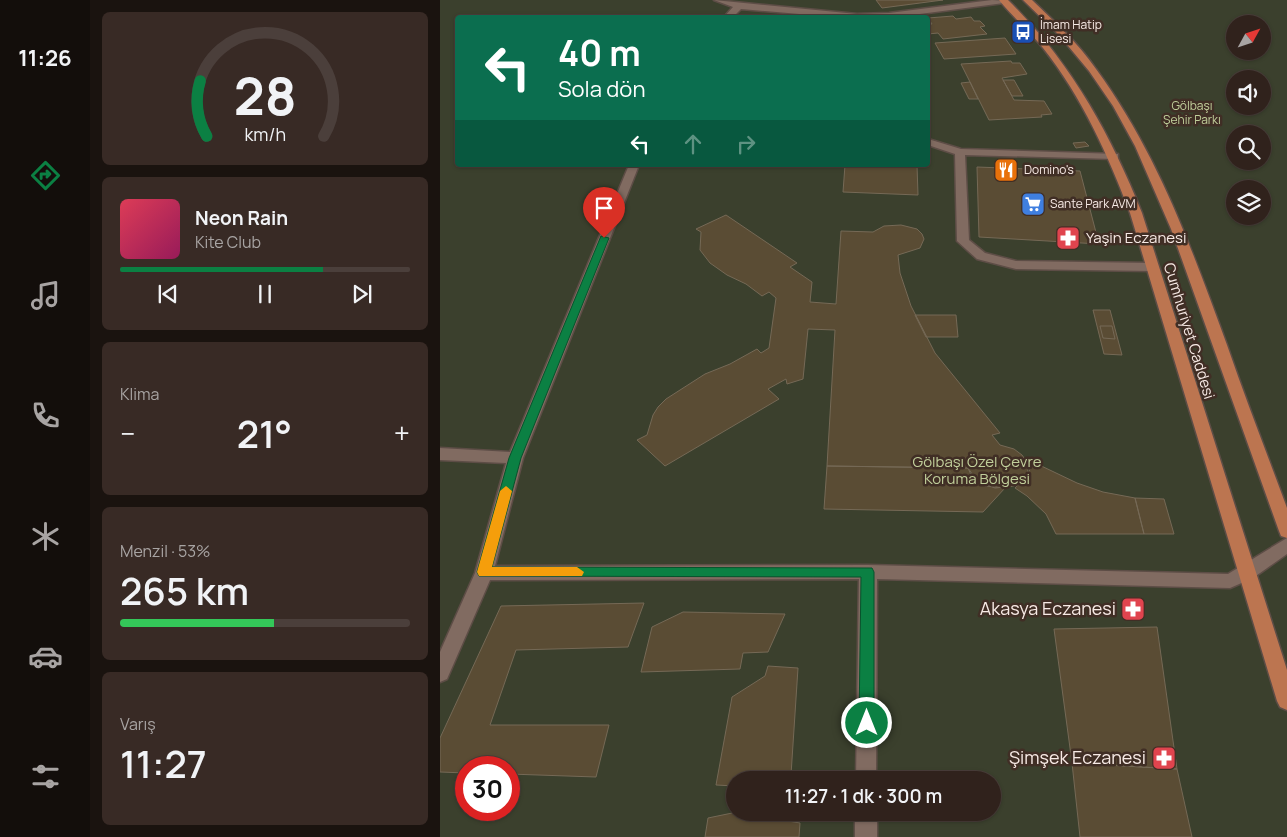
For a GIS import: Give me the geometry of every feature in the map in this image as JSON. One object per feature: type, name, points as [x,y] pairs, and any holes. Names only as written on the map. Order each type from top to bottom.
[{"type":"main road","name":"Cumhuriyet Caddesi","points":[[1027,0],[1058,29],[1092,69],[1128,121],[1143,148],[1173,218],[1287,531]]},
{"type":"main road","name":"Cumhuriyet Caddesi","points":[[1004,1],[1028,25],[1070,80],[1092,113],[1114,156],[1136,213],[1287,701]]},
{"type":"street","points":[[718,0],[739,6],[841,15],[888,15],[1004,1]]},
{"type":"street","points":[[784,9],[794,0]]},
{"type":"street","points":[[730,15],[739,6]]},
{"type":"street","points":[[930,143],[960,152],[1114,156]]},
{"type":"street","points":[[960,152],[963,241],[981,256],[1016,265],[1152,267]]},
{"type":"street","points":[[440,673],[484,572],[515,458],[633,167]]},
{"type":"street","points":[[440,454],[515,458]]},
{"type":"street","points":[[484,572],[868,572],[1230,582],[1247,574],[1287,545]]},
{"type":"street","points":[[866,771],[868,572]]},
{"type":"street","points":[[866,821],[866,837]]},
{"type":"green space","name":"Gölbaşı Özel Çevre Koruma Bölgesi","points":[[440,0],[1287,0],[1287,837],[440,837]]},
{"type":"building","points":[[876,0],[943,0],[882,8]]},
{"type":"building","points":[[953,16],[956,19],[971,17],[974,21],[980,21],[985,26],[980,27],[987,34],[943,39],[938,33],[930,34],[930,24],[932,24],[930,18]]},
{"type":"building","points":[[1005,38],[1016,54],[944,59],[935,43]]},
{"type":"building","points":[[1011,61],[1012,63],[1020,63],[1027,74],[1002,78],[1014,100],[1044,101],[1052,114],[1041,115],[1042,117],[989,120],[961,64]]},
{"type":"building","points":[[1003,80],[1014,80],[1023,96],[1012,96]]},
{"type":"building","points":[[970,82],[978,99],[969,99],[961,83]]},
{"type":"building","points":[[1085,142],[1089,146],[1076,148],[1073,143]]},
{"type":"building","points":[[845,167],[917,167],[918,195],[843,192]]},
{"type":"building","name":"Sante Park AVM","points":[[977,167],[1080,171],[1099,244],[979,237]]},
{"type":"building","points":[[726,215],[797,263],[790,267],[812,282],[810,302],[836,304],[841,231],[873,232],[884,226],[901,225],[917,229],[924,239],[920,248],[898,255],[900,273],[911,306],[935,353],[1000,433],[992,435],[1000,445],[1014,449],[1027,462],[1027,476],[1014,486],[995,488],[977,481],[968,468],[827,466],[835,330],[808,329],[803,379],[787,384],[786,379],[768,389],[779,399],[665,466],[637,440],[647,435],[653,415],[658,407],[666,399],[705,374],[730,364],[757,349],[761,353],[769,348],[776,298],[769,292],[762,296],[746,284],[727,275],[710,263],[700,250],[701,232],[696,229]]},
{"type":"building","points":[[1093,310],[1110,310],[1122,355],[1104,354]]},
{"type":"building","points":[[915,315],[956,315],[958,337],[926,337]]},
{"type":"building","points":[[1100,326],[1112,326],[1115,339],[1103,338]]},
{"type":"building","points":[[1033,462],[1077,483],[1103,492],[1135,498],[1144,534],[1056,534],[1046,514],[1027,496],[1015,488],[1027,476]]},
{"type":"building","points":[[827,466],[968,468],[971,475],[985,486],[1005,488],[983,512],[824,509]]},
{"type":"building","points":[[1135,498],[1164,499],[1174,534],[1144,534]]},
{"type":"building","points":[[644,603],[628,647],[516,650],[490,725],[609,725],[596,777],[520,774],[520,756],[455,756],[455,773],[440,772],[440,738],[501,606]]},
{"type":"building","points":[[683,612],[785,614],[768,652],[743,653],[740,669],[641,672],[652,627]]},
{"type":"building","points":[[1157,627],[1177,769],[1072,763],[1054,629]]},
{"type":"building","points":[[768,666],[798,668],[791,771],[726,771],[726,786],[716,785],[732,697],[765,676]]},
{"type":"building","points":[[1072,763],[1177,769],[1192,837],[1080,837]]},
{"type":"building","points":[[726,814],[726,821],[788,821],[800,823],[799,837],[705,837],[708,818]]},
{"type":"slow traffic","points":[[506,491],[484,572],[577,572]]},
{"type":"place","name":"İmam Hatip Lisesi","points":[[1023,32]]},
{"type":"place","name":"Domino's","points":[[1006,170]]},
{"type":"place","name":"Sante Park AVM","points":[[1033,204]]},
{"type":"place","name":"Yaşin Eczanesi","points":[[1068,238]]},
{"type":"place","name":"Akasya Eczanesi","points":[[1133,609]]},
{"type":"place","name":"Şimşek Eczanesi","points":[[1164,758]]},
{"type":"route","points":[[604,238],[515,458],[484,572],[868,572],[867,723]]},
{"type":"park label","name":"Gölbaşı Şehir Parkı","points":[[1192,113]]}]
